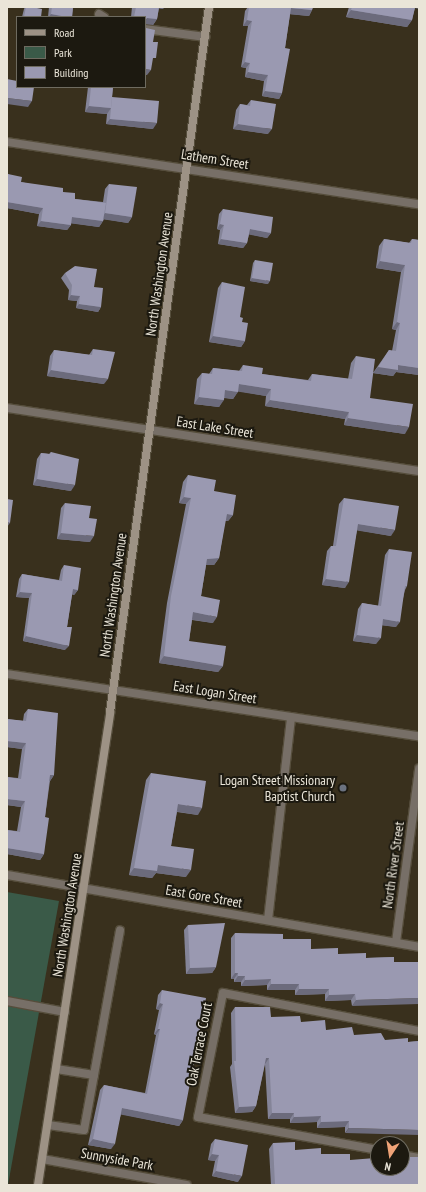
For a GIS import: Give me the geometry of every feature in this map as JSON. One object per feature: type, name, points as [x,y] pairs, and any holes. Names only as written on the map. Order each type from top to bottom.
[{"type":"main road","name":"North Washington Avenue","points":[[38,1185],[113,690],[209,7]]},
{"type":"street","points":[[146,29],[205,37]]},
{"type":"street","name":"Lathem Street","points":[[7,142],[419,204]]},
{"type":"street","name":"East Lake Street","points":[[7,408],[419,471]]},
{"type":"street","name":"East Logan Street","points":[[7,674],[419,736]]},
{"type":"street","points":[[268,920],[291,717]]},
{"type":"street","name":"North River Street","points":[[396,942],[419,769]]},
{"type":"street","name":"East Gore Street","points":[[7,875],[396,942]]},
{"type":"street","points":[[48,1125],[84,1130],[120,930]]},
{"type":"street","points":[[396,942],[419,947]]},
{"type":"street","name":"Oak Terrace Court","points":[[370,1149],[198,1117],[223,993],[419,1031]]},
{"type":"street","points":[[7,1001],[65,1012]]},
{"type":"street","points":[[56,1069],[94,1076]]},
{"type":"street","name":"Sunnyside Park","points":[[42,1159],[187,1185]]},
{"type":"green space","points":[[7,892],[59,901],[8,1185],[7,1185]]},
{"type":"building","points":[[26,7],[42,9],[41,16],[24,16]]},
{"type":"building","points":[[52,7],[73,7],[72,16],[51,14]]},
{"type":"building","points":[[136,7],[159,7],[157,19],[147,18],[146,20],[146,16],[134,16]]},
{"type":"building","points":[[249,7],[313,7],[312,10],[291,8],[285,48],[290,49],[282,93],[265,91],[268,75],[248,72],[250,63],[245,62],[252,21],[247,20]]},
{"type":"building","points":[[352,7],[415,7],[412,20],[351,10]]},
{"type":"building","points":[[146,28],[155,30],[153,42],[158,42],[156,58],[153,58],[151,70],[146,69]]},
{"type":"building","points":[[7,79],[16,81],[16,88],[34,88],[32,101],[7,98]]},
{"type":"building","points":[[91,88],[113,88],[111,108],[89,106]]},
{"type":"building","points":[[112,97],[159,101],[157,123],[110,119]]},
{"type":"building","points":[[251,100],[276,104],[272,129],[238,124],[240,104],[250,106]]},
{"type":"building","points":[[8,174],[22,177],[21,182],[63,188],[63,192],[75,193],[75,199],[106,203],[103,221],[72,217],[71,225],[41,221],[43,208],[7,202]]},
{"type":"building","points":[[109,184],[137,187],[132,217],[105,213]]},
{"type":"building","points":[[223,209],[273,217],[271,233],[250,229],[247,243],[221,239],[224,225],[220,224]]},
{"type":"building","points":[[384,239],[411,243],[412,239],[419,240],[419,368],[398,365],[398,370],[378,367],[389,350],[396,351],[400,323],[397,322],[405,265],[380,261]]},
{"type":"building","points":[[255,260],[273,263],[270,281],[252,278]]},
{"type":"building","points":[[75,266],[97,269],[94,287],[103,288],[101,307],[79,304],[80,296],[71,295],[72,285],[65,273]]},
{"type":"building","points":[[222,282],[245,287],[240,317],[243,318],[242,322],[248,323],[245,341],[213,336]]},
{"type":"building","points":[[93,349],[115,352],[108,379],[51,370],[54,350],[92,355]]},
{"type":"building","points":[[356,356],[375,359],[370,398],[413,404],[409,427],[348,418],[349,412],[270,400],[271,389],[239,384],[238,392],[225,390],[224,400],[199,397],[202,373],[212,374],[213,368],[242,371],[243,365],[263,368],[262,374],[311,381],[312,374],[352,379]]},
{"type":"building","points":[[51,452],[79,459],[75,485],[37,479],[41,453],[50,454]]},
{"type":"building","points":[[188,475],[216,480],[214,491],[236,495],[233,515],[227,514],[219,558],[207,559],[201,596],[220,600],[217,617],[193,612],[189,641],[226,646],[223,666],[164,656],[171,596],[191,498],[184,497]]},
{"type":"building","points":[[344,498],[399,506],[395,530],[358,524],[349,582],[326,579],[331,546],[336,546]]},
{"type":"building","points":[[7,499],[13,500],[10,523],[7,522]]},
{"type":"building","points":[[65,503],[91,506],[89,518],[97,519],[94,536],[61,533]]},
{"type":"building","points":[[389,549],[412,552],[400,622],[383,619],[381,638],[357,635],[362,603],[381,606]]},
{"type":"building","points":[[64,565],[81,568],[78,590],[73,589],[67,627],[72,627],[69,646],[26,636],[32,593],[20,592],[22,574],[62,581]]},
{"type":"building","points":[[28,709],[58,713],[54,775],[50,775],[45,817],[49,818],[44,854],[7,848],[7,830],[20,832],[25,801],[7,799],[7,777],[21,779],[26,743],[7,741],[7,719],[26,721]]},
{"type":"building","points":[[151,773],[206,781],[202,808],[178,804],[171,846],[194,849],[191,870],[158,865],[157,871],[134,868]]},
{"type":"building","points":[[225,923],[216,967],[190,968],[188,925]]},
{"type":"building","points":[[235,933],[283,934],[283,939],[311,939],[311,949],[338,948],[338,954],[366,953],[366,958],[394,957],[394,962],[419,962],[419,998],[356,1000],[355,994],[329,995],[329,989],[299,989],[299,984],[271,984],[271,979],[245,980],[245,976],[238,976],[238,973],[235,973]]},
{"type":"building","points":[[162,990],[206,998],[183,1120],[122,1108],[115,1144],[93,1139],[104,1085],[147,1094],[160,1029],[158,1029],[163,1004],[160,1003]]},
{"type":"building","points":[[235,1007],[270,1007],[271,1017],[300,1016],[301,1022],[325,1020],[326,1030],[352,1027],[354,1035],[381,1033],[385,1040],[408,1038],[408,1042],[419,1041],[419,1130],[349,1128],[349,1121],[321,1122],[321,1116],[294,1117],[294,1113],[272,1113],[269,1058],[266,1058],[256,1106],[239,1107],[234,1061],[236,1061]]},
{"type":"building","points":[[215,1139],[248,1145],[242,1176],[216,1171],[219,1155],[212,1154]]},
{"type":"building","points":[[295,1142],[295,1150],[321,1148],[321,1154],[350,1154],[350,1160],[370,1158],[370,1176],[410,1176],[410,1157],[419,1157],[419,1185],[275,1185],[273,1143]]},
{"type":"place","name":"Logan Street Missionary Baptist Church","points":[[343,788]]}]
